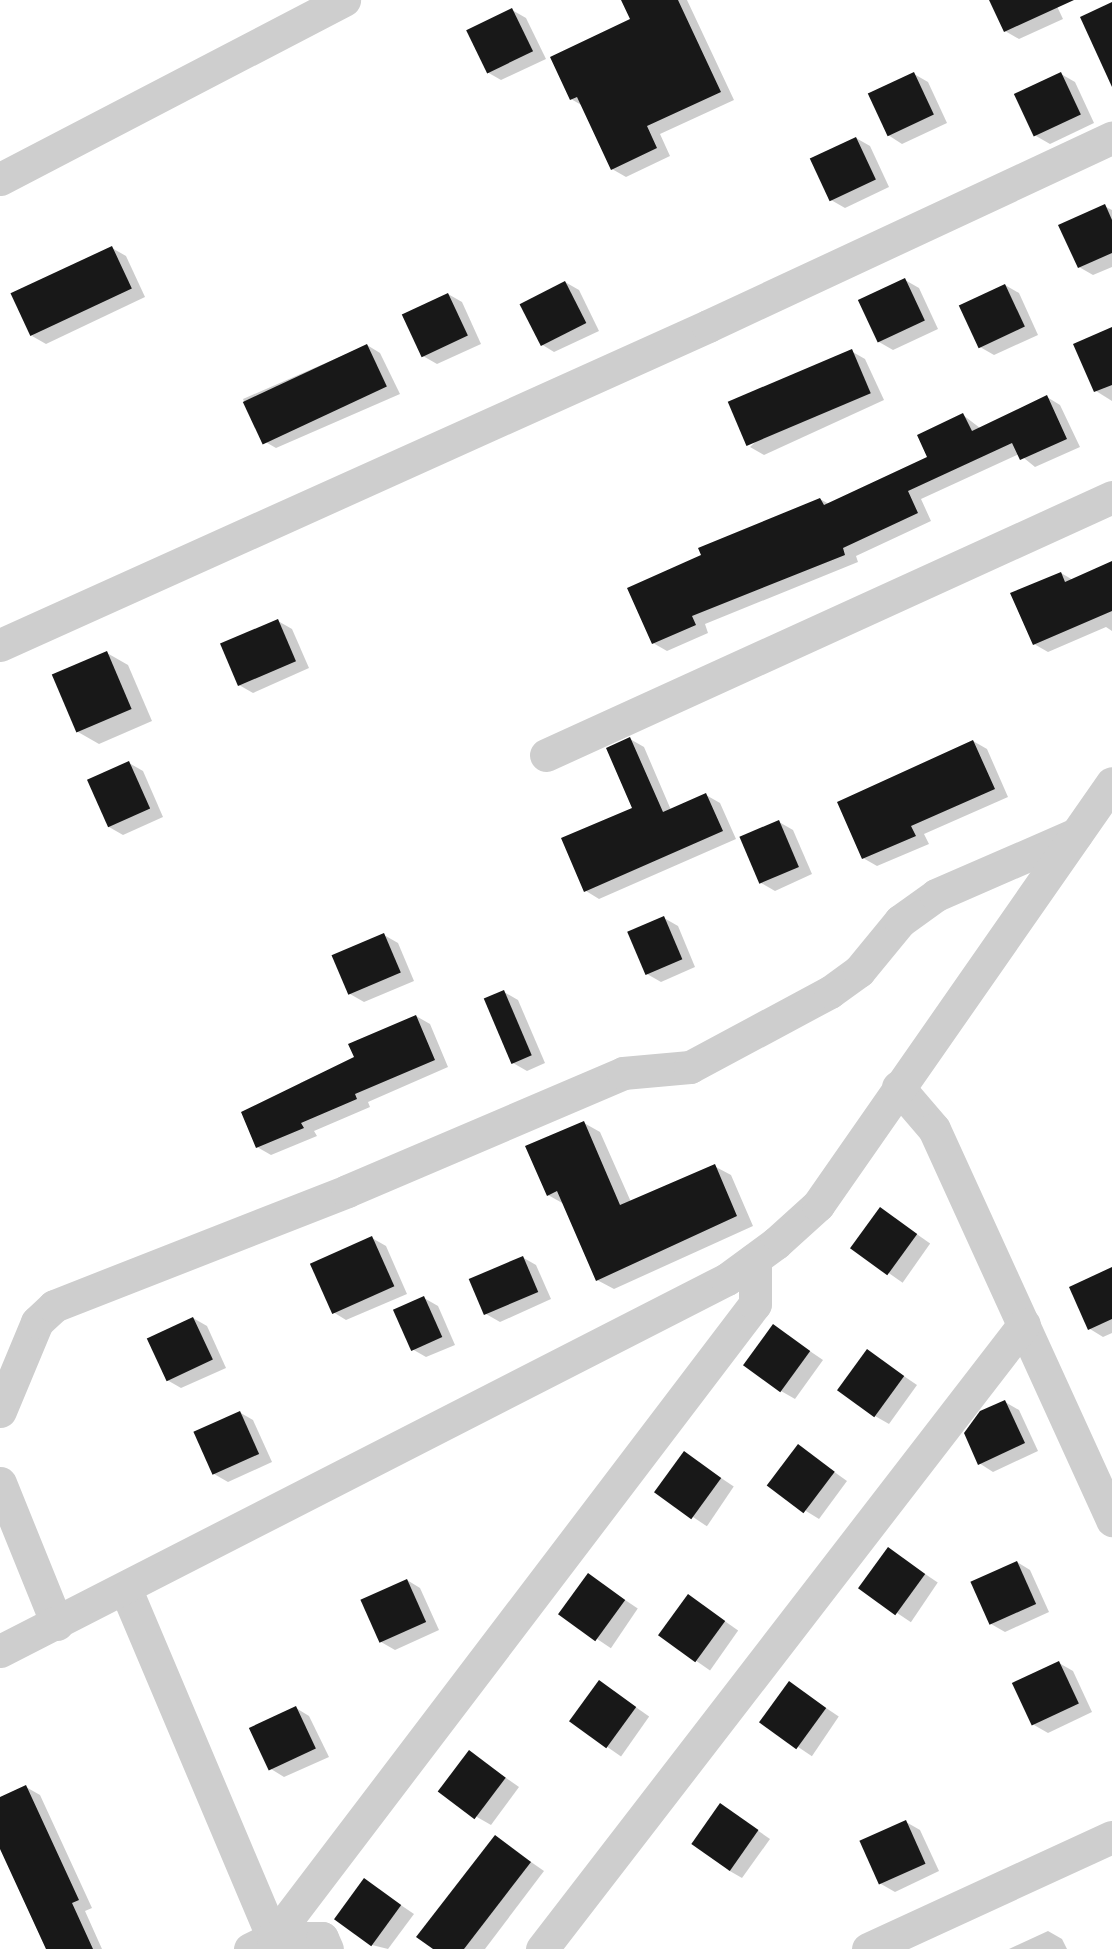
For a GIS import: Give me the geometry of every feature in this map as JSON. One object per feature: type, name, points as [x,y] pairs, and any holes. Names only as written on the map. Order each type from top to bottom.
[{"type":"street","points":[[0,179],[344,0]]},
{"type":"street","points":[[2,639],[708,326],[1112,138]]},
{"type":"street","points":[[546,755],[1112,497]]},
{"type":"street","points":[[0,1651],[126,1590],[717,1285],[755,1259],[818,1205],[898,1087],[1112,783]]},
{"type":"street","points":[[0,1411],[37,1322],[54,1306],[347,1191],[624,1073],[690,1067],[830,992],[859,971],[900,921],[936,895],[1076,834]]},
{"type":"street","points":[[898,1087],[934,1129],[1112,1520]]},
{"type":"street","points":[[267,1945],[755,1304],[755,1259]]},
{"type":"street","points":[[542,1949],[1024,1324]]},
{"type":"street","points":[[0,1483],[57,1624]]},
{"type":"street","points":[[126,1590],[267,1945]]},
{"type":"street","points":[[868,1949],[1112,1837]]},
{"type":"street","points":[[267,1945],[322,1938],[327,1949]]},
{"type":"building","points":[[621,0],[678,0],[721,92],[647,126],[657,148],[611,170],[577,97],[570,100],[550,57],[630,19]]},
{"type":"building","points":[[989,0],[1074,0],[1004,32]]},
{"type":"building","points":[[1112,2],[1112,87],[1080,17]]},
{"type":"building","points":[[512,8],[533,51],[487,73],[466,30]]},
{"type":"building","points":[[914,72],[934,115],[888,136],[868,94]]},
{"type":"building","points":[[1061,72],[1081,115],[1034,137],[1014,94]]},
{"type":"building","points":[[856,137],[876,180],[830,201],[810,159]]},
{"type":"building","points":[[1105,204],[1112,220],[1112,253],[1078,268],[1058,225]]},
{"type":"building","points":[[112,246],[132,289],[30,336],[10,293]]},
{"type":"building","points":[[905,278],[925,321],[878,343],[858,300]]},
{"type":"building","points":[[565,281],[586,323],[541,346],[520,304]]},
{"type":"building","points":[[1005,284],[1025,327],[979,348],[959,306]]},
{"type":"building","points":[[448,293],[468,336],[422,357],[402,315]]},
{"type":"building","points":[[1112,327],[1112,385],[1094,392],[1073,344]]},
{"type":"building","points":[[367,344],[387,387],[263,444],[243,402]]},
{"type":"building","points":[[852,349],[871,393],[746,446],[728,402]]},
{"type":"building","points":[[1047,395],[1067,439],[1020,460],[1012,443],[908,491],[918,513],[843,548],[845,555],[692,616],[696,625],[652,644],[627,588],[701,555],[698,548],[820,498],[824,505],[927,457],[917,435],[963,413],[972,431]]},
{"type":"building","points":[[1112,561],[1112,611],[1033,645],[1010,593],[1061,572],[1065,582]]},
{"type":"building","points":[[278,619],[296,661],[238,686],[220,644]]},
{"type":"building","points":[[107,651],[132,709],[76,732],[52,674]]},
{"type":"building","points":[[630,737],[663,812],[706,793],[723,831],[584,892],[561,838],[632,808],[606,748]]},
{"type":"building","points":[[973,740],[995,789],[911,826],[916,836],[862,859],[837,802]]},
{"type":"building","points":[[129,761],[150,809],[108,827],[87,780]]},
{"type":"building","points":[[779,820],[799,867],[759,884],[739,837]]},
{"type":"building","points":[[664,916],[682,959],[646,975],[627,932]]},
{"type":"building","points":[[384,933],[401,973],[348,995],[332,955]]},
{"type":"building","points":[[504,990],[532,1055],[511,1064],[484,999]]},
{"type":"building","points":[[416,1015],[435,1060],[355,1094],[357,1099],[301,1123],[304,1128],[256,1148],[241,1112],[354,1057],[348,1044]]},
{"type":"building","points":[[584,1121],[620,1205],[715,1164],[737,1216],[596,1281],[557,1191],[547,1196],[525,1146]]},
{"type":"building","points":[[880,1207],[917,1234],[887,1275],[850,1248]]},
{"type":"building","points":[[372,1236],[394,1286],[332,1314],[310,1264]]},
{"type":"building","points":[[523,1256],[538,1292],[484,1315],[469,1279]]},
{"type":"building","points":[[1112,1267],[1112,1319],[1088,1330],[1069,1287]]},
{"type":"building","points":[[424,1296],[442,1337],[411,1351],[393,1310]]},
{"type":"building","points":[[193,1317],[213,1360],[167,1381],[147,1339]]},
{"type":"building","points":[[773,1324],[810,1351],[780,1392],[743,1365]]},
{"type":"building","points":[[867,1349],[904,1376],[874,1417],[837,1390]]},
{"type":"building","points":[[1005,1400],[1025,1443],[978,1465],[964,1433],[980,1411]]},
{"type":"building","points":[[240,1411],[259,1454],[213,1475],[193,1432]]},
{"type":"building","points":[[798,1444],[835,1472],[803,1513],[767,1486]]},
{"type":"building","points":[[684,1451],[721,1478],[691,1519],[654,1492]]},
{"type":"building","points":[[888,1547],[925,1574],[895,1615],[858,1588]]},
{"type":"building","points":[[1017,1561],[1036,1604],[990,1625],[970,1582]]},
{"type":"building","points":[[588,1573],[625,1600],[595,1641],[558,1614]]},
{"type":"building","points":[[407,1579],[426,1622],[380,1643],[360,1600]]},
{"type":"building","points":[[688,1594],[725,1621],[695,1662],[658,1635]]},
{"type":"building","points":[[1059,1661],[1079,1704],[1032,1726],[1012,1683]]},
{"type":"building","points":[[599,1680],[636,1707],[606,1748],[569,1721]]},
{"type":"building","points":[[789,1681],[826,1708],[796,1749],[759,1722]]},
{"type":"building","points":[[296,1706],[316,1749],[269,1771],[249,1728]]},
{"type":"building","points":[[469,1750],[506,1778],[474,1819],[438,1792]]},
{"type":"building","points":[[26,1785],[79,1900],[72,1903],[93,1949],[46,1949],[0,1849],[0,1797]]},
{"type":"building","points":[[720,1803],[759,1830],[730,1871],[691,1844]]},
{"type":"building","points":[[906,1820],[926,1864],[879,1885],[859,1841]]},
{"type":"building","points":[[495,1835],[531,1862],[464,1949],[433,1949],[416,1937]]},
{"type":"building","points":[[364,1878],[401,1905],[371,1946],[334,1919]]}]
